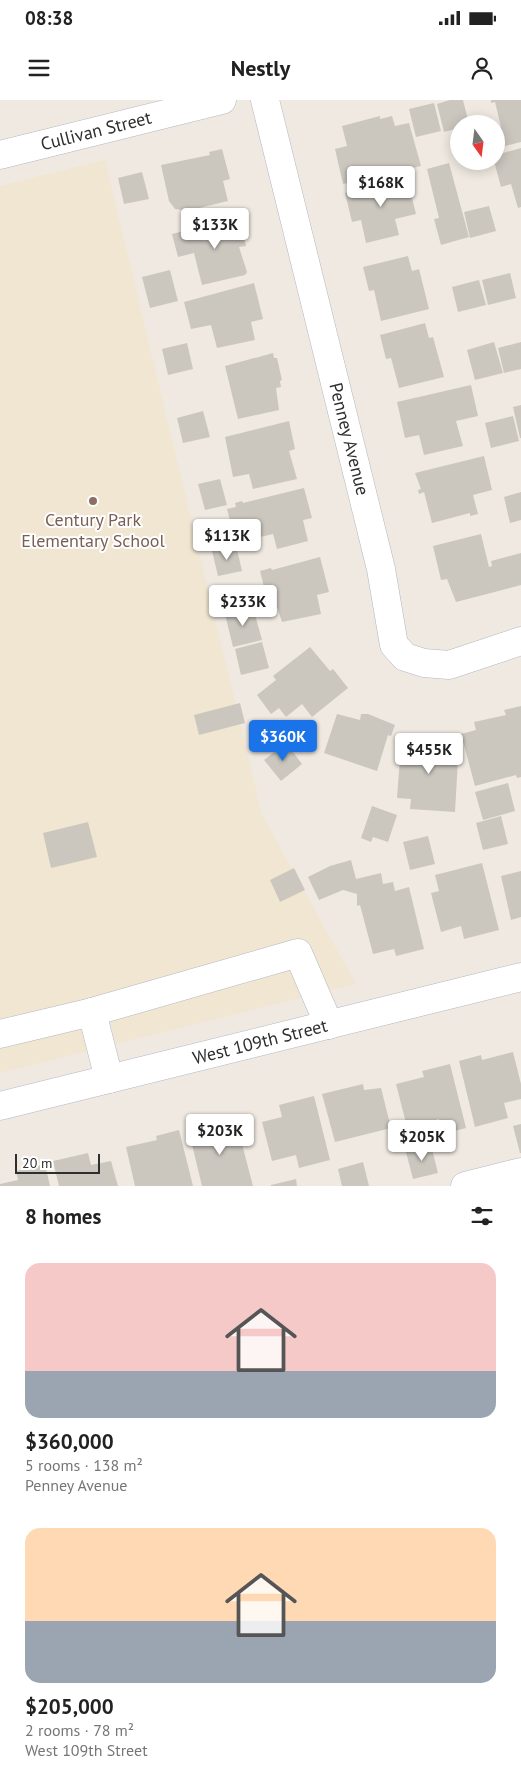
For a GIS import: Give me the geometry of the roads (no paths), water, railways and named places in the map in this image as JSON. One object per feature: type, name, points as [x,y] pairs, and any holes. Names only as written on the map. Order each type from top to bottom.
[{"type":"street","name":"Cullivan Street","points":[[0,155],[222,100]]},
{"type":"street","name":"Penney Avenue","points":[[265,100],[381,570],[394,645],[405,657],[424,663],[449,665],[521,641]]},
{"type":"street","points":[[0,1034],[92,1012],[298,953],[330,1024]]},
{"type":"street","name":"West 109th Street","points":[[0,1106],[521,977]]},
{"type":"street","points":[[92,1012],[109,1079]]},
{"type":"street","points":[[465,1186],[521,1172]]},
{"type":"place","name":"Century Park Elementary School","points":[[93,501]]}]
